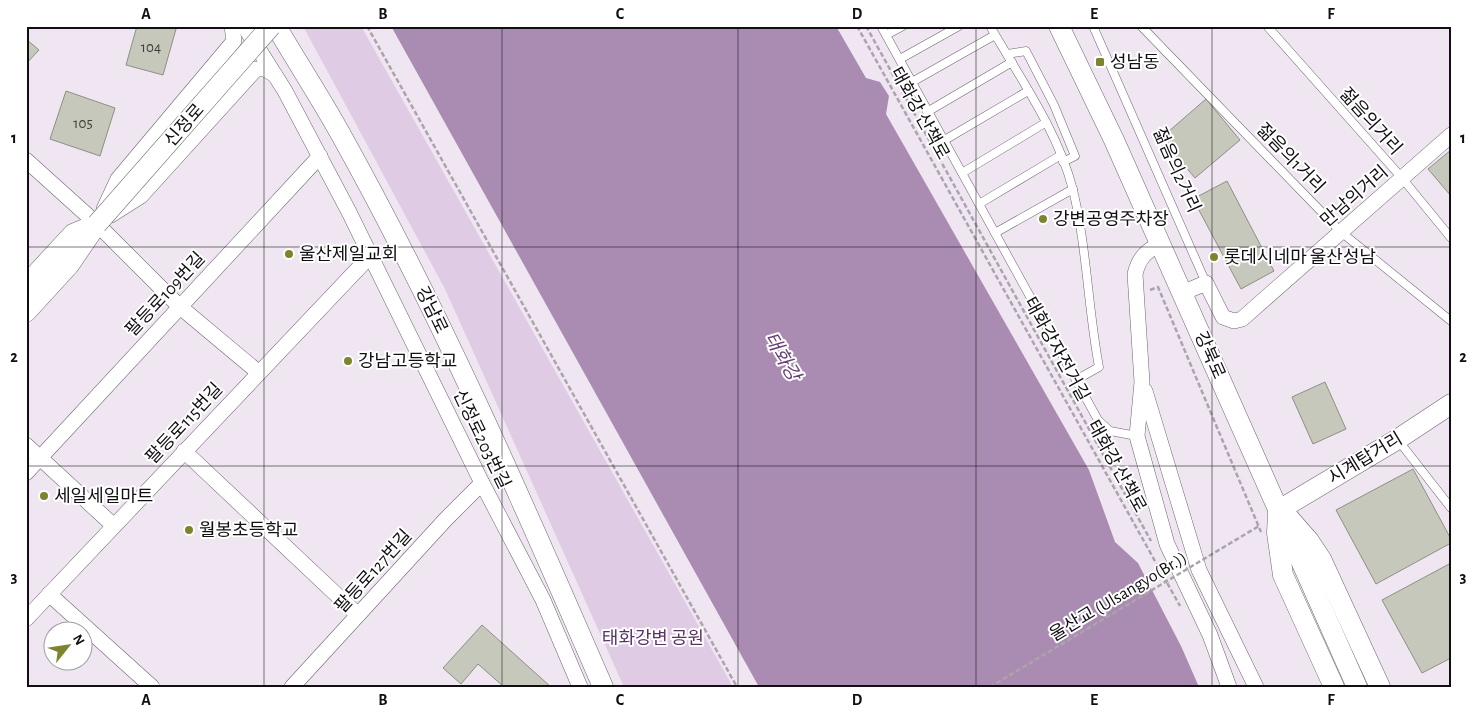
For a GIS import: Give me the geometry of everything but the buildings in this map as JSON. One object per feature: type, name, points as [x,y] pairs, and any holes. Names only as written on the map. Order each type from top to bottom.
[{"type":"main road","name":"신정로","points":[[26,312],[35,284],[73,234],[97,224],[271,26]]},
{"type":"main road","name":"강남로","points":[[276,26],[340,133],[433,312],[504,464],[603,687]]},
{"type":"main road","name":"강북로","points":[[1059,26],[1110,132],[1357,687]]},
{"type":"main road","name":"시계탑거리","points":[[1279,510],[1398,439],[1451,404]]},
{"type":"main road","points":[[1279,510],[1295,523],[1321,559],[1380,687]]},
{"type":"main road","points":[[1279,510],[1277,533],[1283,574],[1333,686]]},
{"type":"street","points":[[97,224],[118,179],[234,41],[232,26]]},
{"type":"street","name":"신정로203번길","points":[[244,26],[275,75],[320,156],[482,483],[543,600],[580,687]]},
{"type":"street","points":[[97,224],[141,196],[256,69],[265,69],[275,75]]},
{"type":"street","name":"만남의거리","points":[[1234,321],[1242,319],[1451,135]]},
{"type":"street","name":"팔등로109번길","points":[[26,473],[320,156]]},
{"type":"street","points":[[26,160],[97,224],[179,306],[258,372]]},
{"type":"street","points":[[1160,244],[1147,251],[1138,261],[1135,274],[1142,382],[1137,436],[1167,544],[1210,635],[1229,687]]},
{"type":"street","name":"팔등로115번길","points":[[26,618],[370,256]]},
{"type":"street","points":[[1182,293],[1206,283]]},
{"type":"street","name":"젊음의2거리","points":[[1206,283],[1223,317],[1234,321]]},
{"type":"street","points":[[1142,382],[1199,570],[1256,687]]},
{"type":"street","points":[[26,445],[114,526]]},
{"type":"street","points":[[184,451],[358,615]]},
{"type":"street","name":"팔등로127번길","points":[[294,686],[482,483]]},
{"type":"street","points":[[49,594],[152,687]]},
{"type":"lane","points":[[881,26],[1098,420],[1110,431],[1137,436]]},
{"type":"lane","points":[[886,36],[903,26]]},
{"type":"lane","points":[[900,60],[959,26]]},
{"type":"lane","points":[[990,26],[1045,123],[1062,159],[1073,189],[1084,253],[1099,367],[1076,380]]},
{"type":"lane","name":"젊음의2거리","points":[[1093,26],[1206,283]]},
{"type":"lane","name":"젊음의1거리","points":[[1141,26],[1341,232],[1451,321]]},
{"type":"lane","name":"젊음의거리","points":[[1267,26],[1402,178],[1451,238]]},
{"type":"lane","points":[[912,82],[995,35]]},
{"type":"lane","points":[[979,204],[1062,159],[1075,156],[1054,105],[1026,51],[1007,54]]},
{"type":"lane","points":[[927,112],[1012,62]]},
{"type":"lane","points":[[943,141],[1028,91]]},
{"type":"lane","points":[[962,173],[1045,123]]},
{"type":"lane","points":[[995,233],[1073,189]]},
{"type":"lane","points":[[1398,439],[1451,508]]},
{"type":"path","points":[[367,26],[737,687]]},
{"type":"path","name":"태화강 산책로","points":[[857,26],[1182,610]]},
{"type":"path","name":"태화강자전거길","points":[[866,26],[1154,547]]},
{"type":"path","name":"울산교 (Ulsangyo(Br.))","points":[[990,687],[1259,526],[1158,287]]},
{"type":"path","points":[[1168,570],[1175,584]]},
{"type":"green space","name":"태화강변 공원","points":[[303,26],[361,26],[733,687],[624,687],[445,289]]},
{"type":"water","name":"태화강","points":[[391,26],[836,26],[866,78],[880,82],[889,96],[886,114],[1089,470],[1115,542],[1138,563],[1181,646],[1199,687],[759,687]]},
{"type":"place","name":"성남동","points":[[1100,62]]},
{"type":"place","name":"강변공영주차장","points":[[1043,219]]},
{"type":"place","name":"울산제일교회","points":[[289,254]]},
{"type":"place","name":"롯데시네마 울산성남","points":[[1214,257]]},
{"type":"place","name":"강남고등학교","points":[[348,361]]},
{"type":"place","name":"세일세일마트","points":[[44,496]]},
{"type":"place","name":"월봉초등학교","points":[[189,530]]}]
